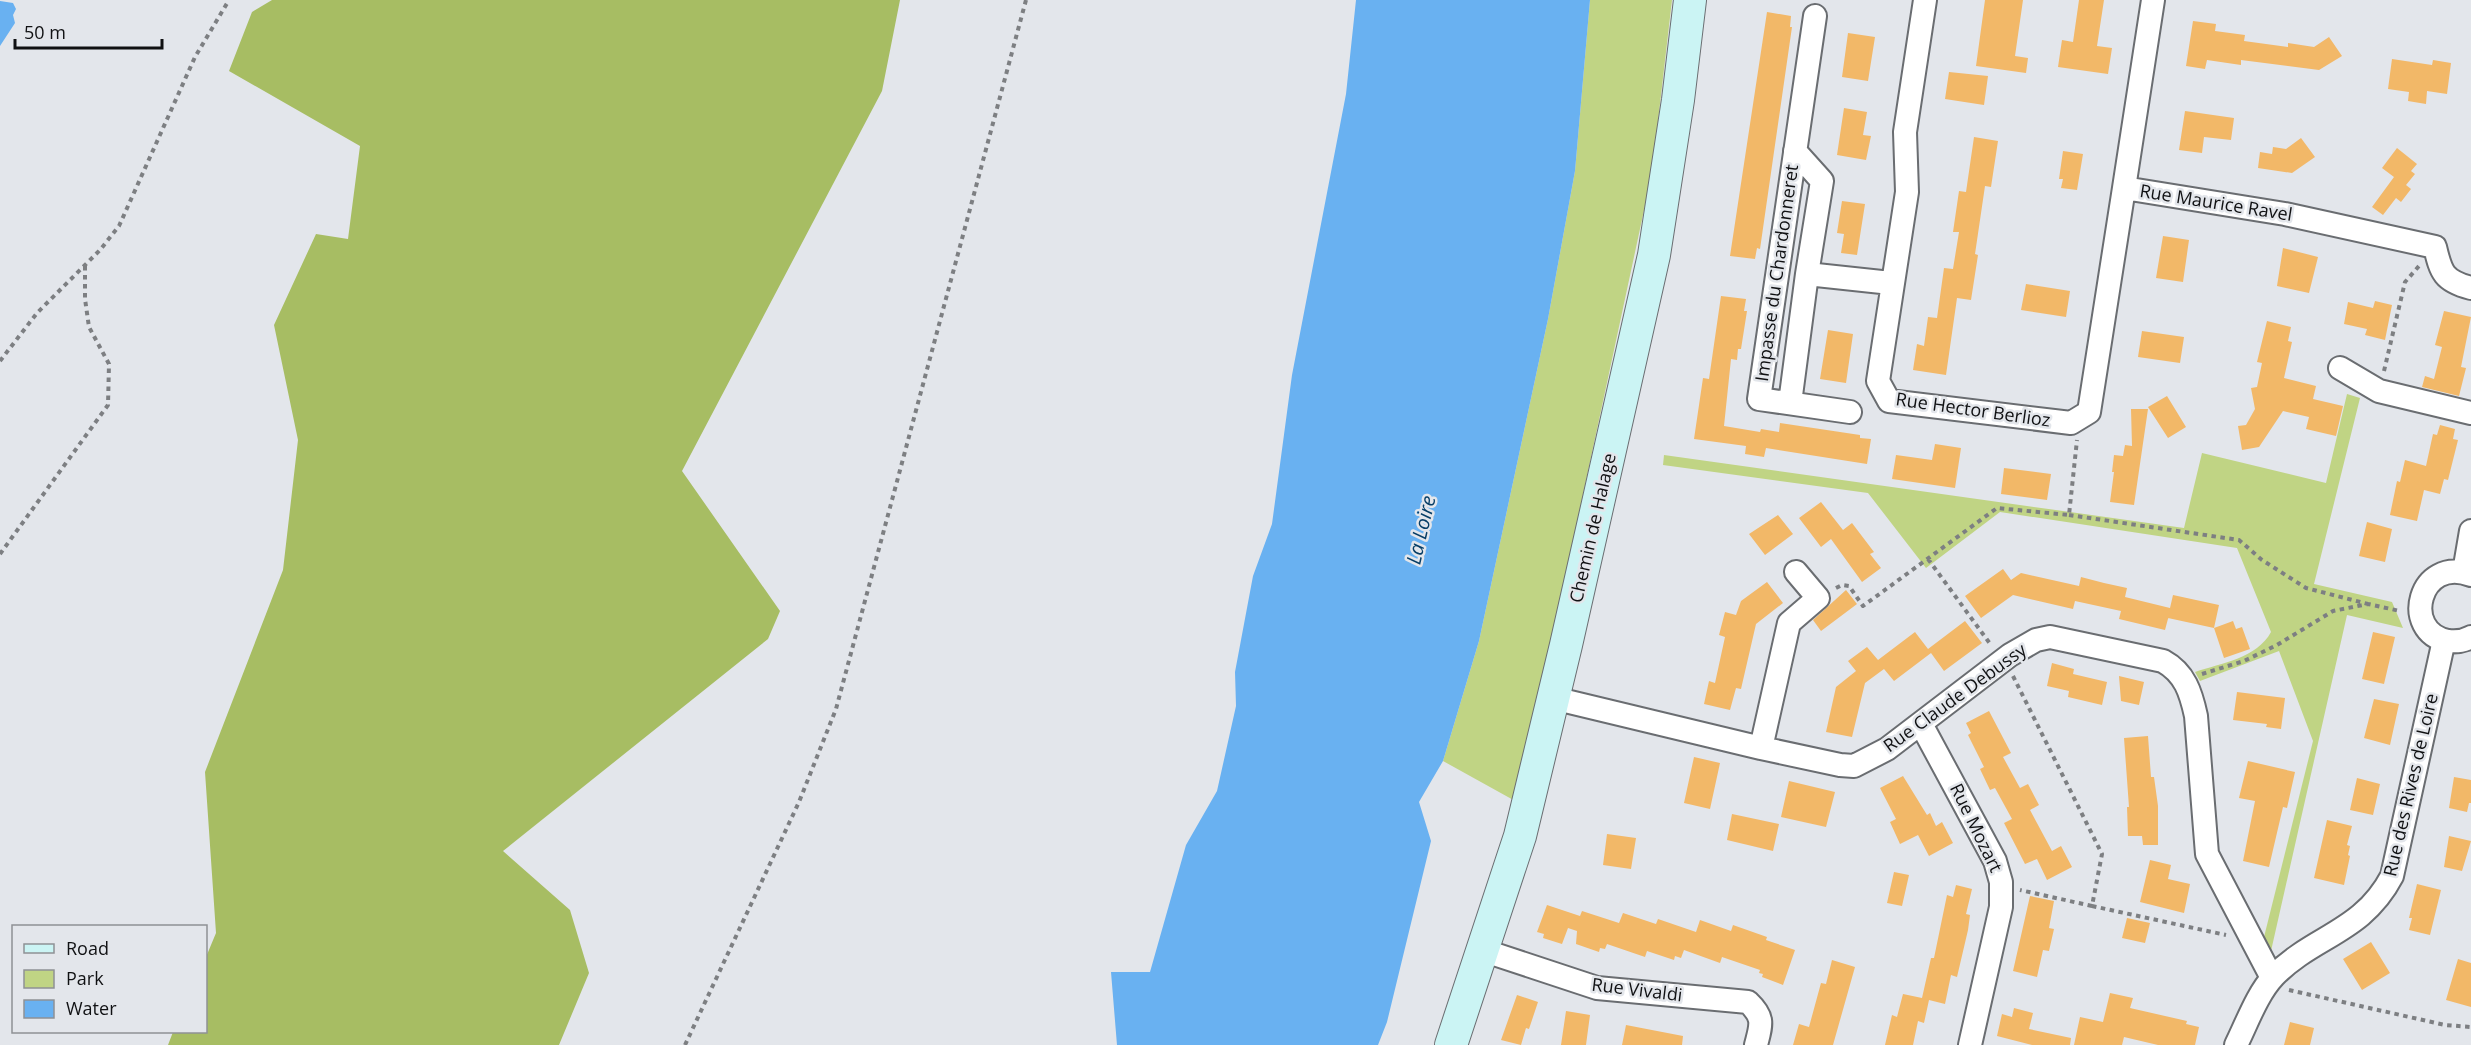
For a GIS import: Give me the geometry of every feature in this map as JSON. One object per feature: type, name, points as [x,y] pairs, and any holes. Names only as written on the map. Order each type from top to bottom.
[{"type":"main road","name":"Chemin de Halage","points":[[1451,1045],[1520,836],[1553,698],[1654,255],[1678,100],[1690,0]]},
{"type":"street","name":"Rue Hector Berlioz","points":[[1925,0],[1905,132],[1907,192],[1878,381],[1889,401],[2072,423],[2079,418]]},
{"type":"street","name":"Rue Maurice Ravel","points":[[2153,0],[2124,189],[2284,214],[2435,247]]},
{"type":"street","name":"Impasse du Chardonneret","points":[[1815,16],[1759,399],[1850,412]]},
{"type":"street","name":"Impasse du Chardonneret","points":[[1790,403],[1822,181],[1795,152]]},
{"type":"street","points":[[2079,418],[2089,412],[2124,189]]},
{"type":"street","points":[[2435,247],[2440,269],[2447,278],[2455,284],[2471,288]]},
{"type":"street","name":"Impasse du Chardonneret","points":[[1807,274],[1892,283]]},
{"type":"street","points":[[2340,368],[2379,392],[2471,413]]},
{"type":"street","points":[[2471,531],[2467,574],[2451,572],[2440,575],[2430,582],[2423,591],[2420,608],[2425,626],[2433,634],[2444,640],[2455,642],[2471,637]]},
{"type":"street","points":[[1761,748],[1789,623],[1818,598],[1796,572]]},
{"type":"street","name":"Rue Claude Debussy","points":[[1553,698],[1761,748],[1854,766],[1887,749],[2036,640],[2050,637],[2163,661],[2174,667],[2184,680]]},
{"type":"street","name":"Rue des Rives de Loire","points":[[2236,1045],[2270,981],[2288,964],[2370,909],[2383,894],[2392,876],[2444,640]]},
{"type":"street","points":[[2184,680],[2196,716],[2207,854],[2252,940],[2270,981]]},
{"type":"street","name":"Rue Mozart","points":[[1921,724],[1995,861],[2001,886],[2001,907],[1970,1045]]},
{"type":"street","name":"Rue Vivaldi","points":[[1482,950],[1597,988],[1748,1002],[1759,1012],[1761,1025],[1756,1045]]},
{"type":"path","points":[[0,361],[37,313],[85,265],[119,226],[195,57],[229,0]]},
{"type":"path","points":[[685,1045],[799,802],[836,709],[1026,0]]},
{"type":"path","points":[[2379,392],[2405,282],[2435,247]]},
{"type":"path","points":[[0,554],[108,405],[109,364],[89,327],[85,298],[85,265]]},
{"type":"path","points":[[2069,515],[2079,418]]},
{"type":"path","points":[[1818,598],[1842,585],[1849,586],[1863,606],[1997,508],[2069,515],[2239,540],[2262,560],[2306,588],[2397,611],[2420,608]]},
{"type":"path","points":[[1928,559],[2019,686],[2102,854],[2092,906]]},
{"type":"path","points":[[2184,680],[2244,661],[2277,645],[2333,611],[2368,604]]},
{"type":"path","points":[[2001,886],[2252,940]]},
{"type":"path","points":[[2270,981],[2445,1025],[2471,1027]]},
{"type":"green space","points":[[272,0],[900,0],[882,91],[682,471],[780,611],[768,639],[503,851],[570,910],[589,973],[559,1045],[168,1045],[173,1033],[207,1033],[207,955],[216,933],[205,772],[283,570],[298,440],[274,325],[316,234],[348,239],[360,146],[229,71],[252,12]]},
{"type":"green space","points":[[1590,0],[1672,0],[1652,173],[1517,802],[1443,761],[1479,641],[1548,319],[1575,171]]},
{"type":"green space","points":[[2347,394],[2360,398],[2314,584],[2392,602],[2403,628],[2347,615],[2271,951],[2264,937],[2313,741],[2279,651],[2200,681],[2195,672],[2248,654],[2265,641],[2271,632],[2237,548],[2000,512],[1926,568],[1868,493],[1663,465],[1664,455],[2184,528],[2202,453],[2326,483]]},
{"type":"water","name":"La Loire","points":[[1356,0],[1590,0],[1575,171],[1548,319],[1479,641],[1443,761],[1419,802],[1431,841],[1387,1022],[1378,1045],[1117,1045],[1111,972],[1150,972],[1186,845],[1217,791],[1236,706],[1235,672],[1253,576],[1272,524],[1292,375],[1346,94]]},
{"type":"water","points":[[0,1],[13,3],[16,9],[13,15],[15,23],[0,46]]},
{"type":"building","points":[[1985,0],[2023,0],[2015,56],[2028,58],[2026,73],[1976,66]]},
{"type":"building","points":[[2079,0],[2104,0],[2097,46],[2112,48],[2108,74],[2058,67],[2062,40],[2073,42]]},
{"type":"building","points":[[1767,12],[1791,16],[1790,27],[1792,27],[1760,249],[1757,248],[1755,259],[1730,256]]},
{"type":"building","points":[[2193,21],[2216,24],[2215,31],[2245,35],[2244,41],[2288,47],[2288,43],[2314,47],[2329,37],[2342,56],[2319,70],[2241,60],[2241,65],[2207,60],[2205,69],[2186,66]]},
{"type":"building","points":[[1848,33],[1875,37],[1868,81],[1842,77]]},
{"type":"building","points":[[2392,59],[2432,65],[2433,60],[2451,63],[2447,94],[2427,91],[2426,104],[2408,101],[2409,92],[2388,89]]},
{"type":"building","points":[[1949,72],[1988,76],[1984,105],[1945,99]]},
{"type":"building","points":[[1844,108],[1867,112],[1863,135],[1871,136],[1866,160],[1837,155]]},
{"type":"building","points":[[2185,111],[2234,118],[2231,140],[2204,137],[2202,153],[2179,150]]},
{"type":"building","points":[[1974,137],[1998,141],[1991,187],[1985,186],[1971,300],[1957,298],[1946,375],[1913,370],[1917,344],[1924,346],[1928,317],[1937,318],[1944,268],[1953,269],[1959,232],[1953,232],[1959,191],[1966,192]]},
{"type":"building","points":[[2301,138],[2315,157],[2292,173],[2258,168],[2260,152],[2272,154],[2273,147],[2286,149]]},
{"type":"building","points":[[2397,148],[2417,164],[2411,171],[2415,174],[2406,185],[2411,189],[2401,202],[2396,198],[2383,215],[2372,207],[2394,177],[2382,168]]},
{"type":"building","points":[[2063,151],[2083,154],[2077,190],[2061,188],[2063,179],[2059,179]]},
{"type":"building","points":[[1842,201],[1865,204],[1857,255],[1841,253],[1844,234],[1837,233]]},
{"type":"building","points":[[2163,236],[2189,240],[2183,282],[2156,278]]},
{"type":"building","points":[[2283,248],[2318,257],[2309,293],[2277,286]]},
{"type":"building","points":[[2026,284],[2070,291],[2066,317],[2021,310]]},
{"type":"building","points":[[1721,296],[1746,299],[1744,311],[1747,311],[1741,349],[1738,349],[1737,360],[1731,359],[1724,426],[1760,432],[1761,429],[1779,432],[1780,423],[1860,435],[1860,438],[1871,439],[1867,464],[1766,448],[1764,457],[1745,454],[1746,446],[1694,439],[1703,378],[1709,379]]},
{"type":"building","points":[[2375,301],[2392,305],[2385,340],[2365,335],[2367,329],[2344,324],[2348,302],[2373,308]]},
{"type":"building","points":[[2444,311],[2471,317],[2461,367],[2466,368],[2459,396],[2422,387],[2425,376],[2434,379],[2442,347],[2435,345]]},
{"type":"building","points":[[2267,321],[2291,327],[2288,341],[2292,342],[2284,378],[2316,386],[2313,399],[2343,406],[2336,436],[2306,429],[2309,417],[2283,411],[2259,447],[2242,450],[2238,426],[2246,425],[2255,409],[2251,388],[2257,387],[2262,363],[2257,362]]},
{"type":"building","points":[[1828,330],[1853,334],[1846,383],[1820,379]]},
{"type":"building","points":[[2142,331],[2184,337],[2180,363],[2138,357]]},
{"type":"building","points":[[2167,396],[2186,427],[2168,438],[2148,407]]},
{"type":"building","points":[[2131,409],[2148,409],[2134,505],[2110,502],[2114,455],[2123,456],[2125,445],[2132,446]]},
{"type":"building","points":[[2440,425],[2455,429],[2453,439],[2458,440],[2448,480],[2444,479],[2440,494],[2424,490],[2417,521],[2390,515],[2397,481],[2400,482],[2405,460],[2426,466],[2433,434],[2437,435]]},
{"type":"building","points":[[1935,444],[1961,448],[1955,488],[1892,479],[1896,455],[1932,460]]},
{"type":"building","points":[[2004,468],[2051,474],[2047,500],[2001,494]]},
{"type":"building","points":[[1821,502],[1843,530],[1852,523],[1874,552],[1870,554],[1881,568],[1862,582],[1831,539],[1821,547],[1799,518]]},
{"type":"building","points":[[1778,515],[1793,534],[1765,555],[1749,534]]},
{"type":"building","points":[[2367,522],[2392,529],[2385,562],[2359,556]]},
{"type":"building","points":[[2003,569],[2011,580],[2021,573],[2079,586],[2081,577],[2127,588],[2125,597],[2170,608],[2173,595],[2219,605],[2214,628],[2168,618],[2165,630],[2119,619],[2121,611],[2075,601],[2073,609],[2013,595],[1981,618],[1965,596]]},
{"type":"building","points":[[1767,582],[1783,603],[1756,624],[1741,689],[1736,688],[1730,710],[1704,704],[1709,681],[1715,683],[1725,637],[1719,635],[1725,612],[1736,615],[1741,601]]},
{"type":"building","points":[[1846,590],[1857,604],[1821,631],[1813,620]]},
{"type":"building","points":[[1965,621],[1982,643],[1944,671],[1931,653],[1894,681],[1884,669],[1865,683],[1852,737],[1826,732],[1836,687],[1856,671],[1848,661],[1867,647],[1878,660],[1915,632],[1928,649]]},
{"type":"building","points":[[2233,621],[2236,629],[2242,627],[2250,649],[2224,658],[2214,628]]},
{"type":"building","points":[[2373,632],[2395,637],[2384,684],[2362,679]]},
{"type":"building","points":[[2052,663],[2074,669],[2073,674],[2107,682],[2102,705],[2068,697],[2069,691],[2047,686]]},
{"type":"building","points":[[2119,676],[2144,682],[2139,705],[2121,701]]},
{"type":"building","points":[[2237,692],[2285,698],[2281,729],[2266,727],[2267,724],[2233,720]]},
{"type":"building","points":[[2374,699],[2399,704],[2390,745],[2364,738]]},
{"type":"building","points":[[1989,711],[2011,753],[2003,757],[2020,788],[2028,784],[2039,805],[2030,810],[2052,851],[2061,846],[2072,867],[2047,880],[2037,859],[2025,864],[2004,823],[2012,819],[1995,788],[1990,790],[1980,769],[1984,767],[1968,735],[1971,733],[1966,723]]},
{"type":"building","points":[[2148,736],[2151,777],[2154,777],[2158,806],[2158,845],[2143,845],[2142,836],[2128,836],[2127,807],[2129,807],[2124,738]]},
{"type":"building","points":[[1694,757],[1720,763],[1710,809],[1684,803]]},
{"type":"building","points":[[2248,761],[2295,772],[2287,808],[2283,807],[2269,867],[2243,861],[2255,801],[2239,798]]},
{"type":"building","points":[[1903,776],[1927,815],[1930,813],[1936,826],[1942,822],[1953,843],[1929,856],[1918,835],[1900,844],[1890,822],[1896,819],[1880,788]]},
{"type":"building","points":[[2454,777],[2471,780],[2471,803],[2469,803],[2467,812],[2449,808]]},
{"type":"building","points":[[2357,778],[2380,784],[2373,815],[2350,810]]},
{"type":"building","points":[[1789,781],[1835,792],[1826,827],[1781,817]]},
{"type":"building","points":[[1732,814],[1779,824],[1773,851],[1727,840]]},
{"type":"building","points":[[2327,820],[2352,826],[2347,845],[2350,846],[2348,855],[2350,856],[2344,885],[2314,878]]},
{"type":"building","points":[[1607,834],[1636,838],[1631,869],[1603,865]]},
{"type":"building","points":[[2449,836],[2471,841],[2462,871],[2444,867]]},
{"type":"building","points":[[2150,860],[2171,865],[2168,879],[2190,884],[2184,913],[2140,902]]},
{"type":"building","points":[[1894,872],[1909,875],[1902,906],[1887,903]]},
{"type":"building","points":[[2417,884],[2441,890],[2430,935],[2409,930],[2412,918],[2409,918]]},
{"type":"building","points":[[1956,885],[1972,889],[1966,914],[1970,915],[1968,930],[1957,977],[1951,975],[1945,1004],[1929,1000],[1924,1023],[1918,1021],[1913,1045],[1885,1045],[1892,1015],[1897,1017],[1903,994],[1922,998],[1931,958],[1934,958],[1947,895],[1953,897]]},
{"type":"building","points":[[2030,896],[2054,901],[2049,928],[2054,929],[2049,951],[2043,950],[2037,977],[2013,971]]},
{"type":"building","points":[[1547,905],[1580,916],[1582,911],[1619,923],[1623,913],[1656,924],[1658,919],[1696,932],[1700,920],[1731,931],[1733,925],[1795,950],[1783,985],[1762,977],[1760,970],[1722,957],[1720,963],[1684,950],[1681,958],[1675,956],[1674,960],[1647,951],[1645,957],[1607,944],[1605,949],[1600,948],[1599,952],[1576,944],[1577,931],[1568,928],[1562,944],[1543,938],[1544,934],[1537,932]]},
{"type":"building","points":[[2127,918],[2150,923],[2145,943],[2122,938]]},
{"type":"building","points":[[2371,942],[2390,973],[2362,990],[2343,959]]},
{"type":"building","points":[[2458,959],[2471,963],[2471,1007],[2446,1000]]},
{"type":"building","points":[[1832,960],[1855,967],[1833,1045],[1793,1045],[1799,1024],[1809,1027],[1821,983],[1826,984]]},
{"type":"building","points":[[2110,993],[2133,998],[2130,1008],[2187,1021],[2186,1024],[2199,1027],[2195,1045],[2158,1045],[2124,1037],[2122,1045],[2074,1045],[2080,1017],[2103,1022]]},
{"type":"building","points":[[1517,995],[1538,1002],[1521,1045],[1501,1040]]},
{"type":"building","points":[[2014,1008],[2033,1013],[2029,1029],[2071,1038],[2070,1045],[2032,1045],[1997,1036],[2002,1014],[2012,1017]]},
{"type":"building","points":[[1566,1011],[1590,1015],[1586,1045],[1561,1045]]},
{"type":"building","points":[[2290,1022],[2314,1028],[2310,1045],[2284,1045]]},
{"type":"building","points":[[1626,1025],[1683,1036],[1682,1045],[1622,1045]]}]
